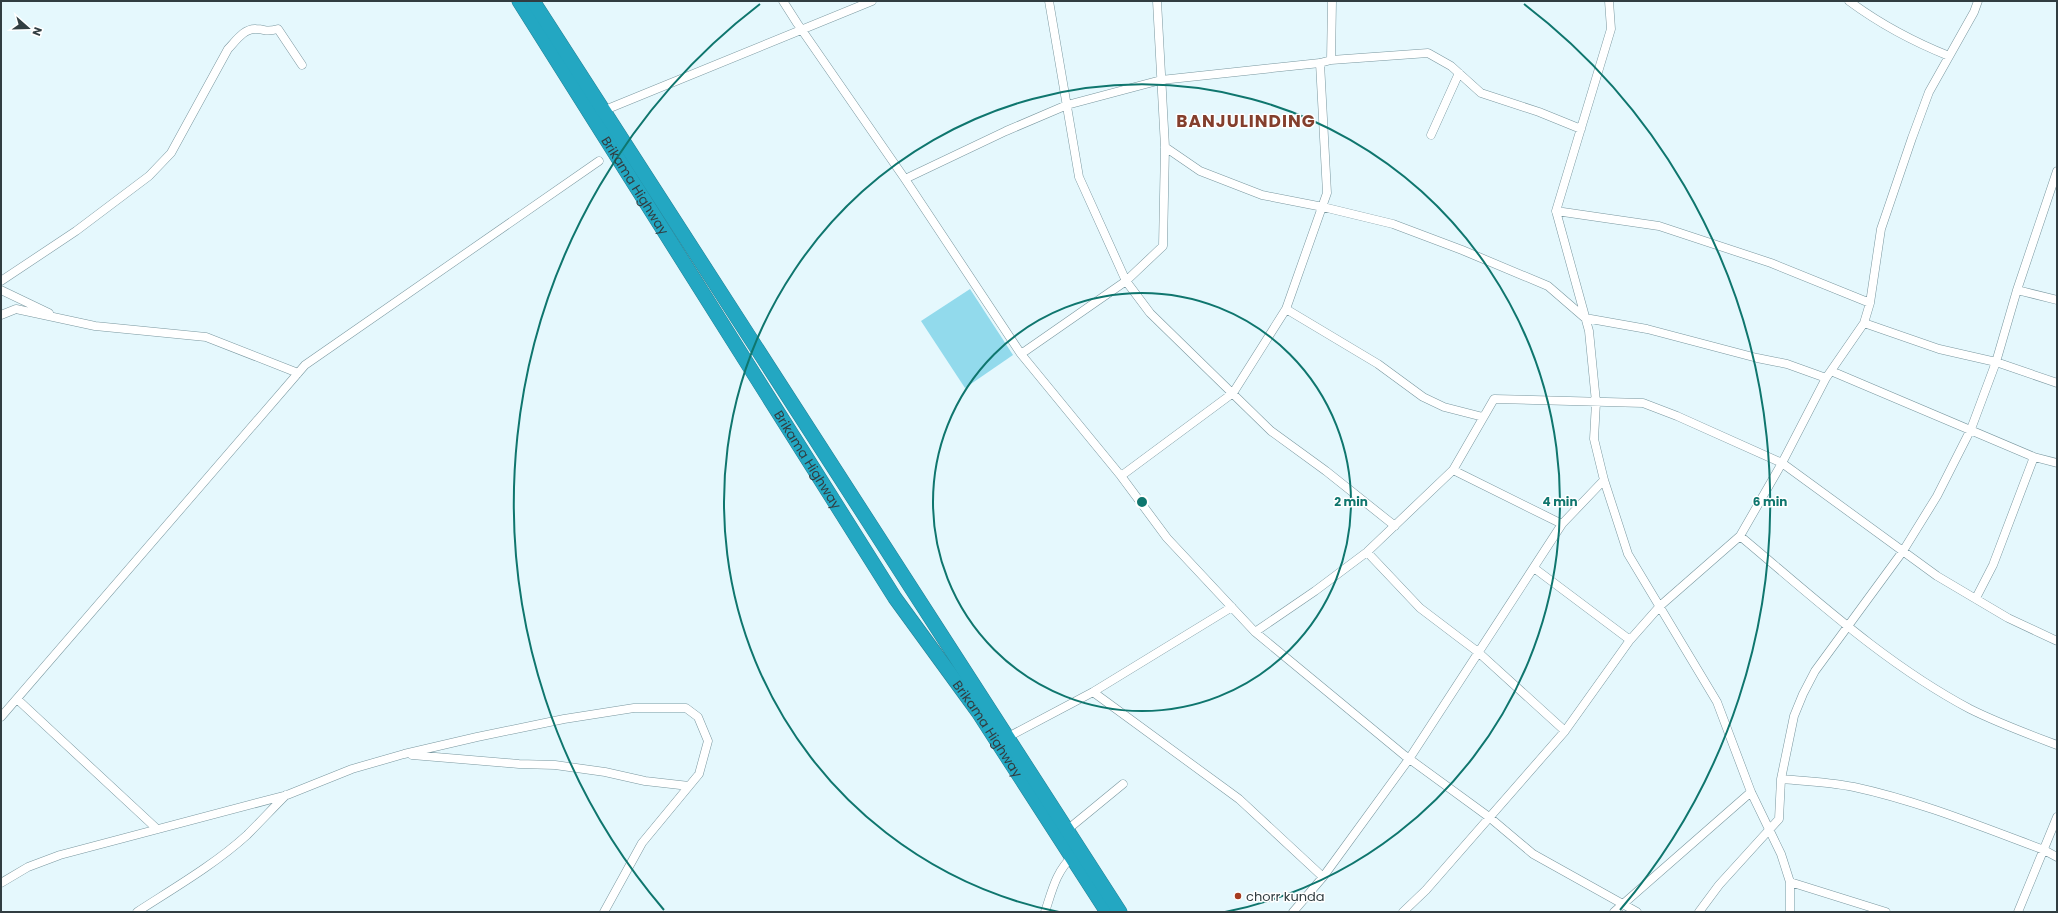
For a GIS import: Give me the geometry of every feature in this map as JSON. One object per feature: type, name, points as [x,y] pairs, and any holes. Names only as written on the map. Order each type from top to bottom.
[{"type":"highway","name":"Brikama Highway","points":[[519,1],[598,112],[1008,737],[1067,830],[1076,854],[1107,912]]},
{"type":"highway","name":"Brikama Highway","points":[[533,1],[598,112],[895,598],[978,712],[1076,854],[1120,912]]},
{"type":"street","points":[[784,1],[801,29],[905,179],[1021,354],[1121,476],[1167,538],[1255,632],[1409,759],[1489,818],[1533,854],[1637,912]]},
{"type":"street","points":[[598,112],[872,1]]},
{"type":"street","points":[[1049,1],[1079,177],[1126,281],[1150,313],[1271,431],[1326,471],[1395,526]]},
{"type":"street","points":[[1021,354],[1126,281],[1163,246],[1165,147],[1157,1]]},
{"type":"street","points":[[1331,60],[1332,1]]},
{"type":"street","points":[[1609,1],[1611,29],[1556,211],[1589,332],[1596,402],[1594,439],[1604,480],[1628,554],[1717,702],[1751,792],[1770,828],[1790,882],[1790,912]]},
{"type":"street","points":[[1849,1],[1870,16],[1922,45],[1949,56]]},
{"type":"street","points":[[1403,912],[1426,890],[1565,731],[1630,640],[1660,606],[1740,536],[1782,463],[1829,374],[1864,323],[1870,303],[1881,229],[1929,92],[1974,12],[1978,1]]},
{"type":"street","points":[[1,281],[76,231],[149,176],[171,153],[228,50],[238,38],[249,30],[257,28],[266,32],[278,29],[302,65]]},
{"type":"street","points":[[905,179],[1006,130],[1067,105],[1161,80],[1320,63],[1331,60],[1428,53],[1458,73],[1481,93],[1539,112],[1581,128]]},
{"type":"street","points":[[1121,476],[1233,394],[1286,309],[1328,193],[1320,63]]},
{"type":"street","points":[[1430,135],[1458,73]]},
{"type":"street","points":[[1165,147],[1200,170],[1262,195],[1323,206],[1393,224],[1462,250],[1548,286],[1585,318],[1647,329],[1757,358],[1829,374],[1971,429],[2034,457],[2057,464]]},
{"type":"street","points":[[2,713],[17,699],[305,365],[600,161]]},
{"type":"street","points":[[1699,912],[1718,885],[1779,819],[1781,778],[1794,716],[1803,694],[1815,671],[1903,551],[1937,496],[1971,429],[1996,362],[2017,290],[2057,172]]},
{"type":"street","points":[[1556,211],[1659,226],[1771,263],[1870,303]]},
{"type":"street","points":[[1,290],[62,319]]},
{"type":"street","points":[[2017,290],[2057,300]]},
{"type":"street","points":[[1,315],[16,309],[95,326],[206,337],[298,373]]},
{"type":"street","points":[[1286,309],[1378,364],[1424,397],[1444,407],[1483,417]]},
{"type":"street","points":[[1864,323],[1939,349],[1996,362],[2057,383]]},
{"type":"street","points":[[1255,632],[1315,591],[1367,552],[1453,470],[1494,399],[1643,402],[1782,463],[1937,576],[2008,618],[2057,641]]},
{"type":"street","points":[[1976,598],[1992,565],[2034,457]]},
{"type":"street","points":[[1453,470],[1562,524]]},
{"type":"street","points":[[1292,912],[1323,877],[1409,759],[1562,524],[1604,480]]},
{"type":"street","points":[[1740,536],[1848,627],[1909,671],[1970,709],[2057,745]]},
{"type":"street","points":[[1367,552],[1420,608],[1478,652],[1565,731]]},
{"type":"street","points":[[1534,568],[1630,640]]},
{"type":"street","points":[[1008,737],[1094,692],[1232,607]]},
{"type":"street","points":[[1094,692],[1239,799],[1323,877]]},
{"type":"street","points":[[17,699],[157,829]]},
{"type":"street","points":[[1,882],[28,867],[60,855],[286,795],[352,769],[404,754],[564,719],[634,708],[686,708],[698,717],[708,741],[699,774],[642,843],[604,912]]},
{"type":"street","points":[[404,754],[519,764],[555,765],[605,772],[645,781],[688,786]]},
{"type":"street","points":[[1781,778],[1852,787],[1891,796],[1946,814],[2044,850],[2057,857]]},
{"type":"street","points":[[1067,830],[1123,784]]},
{"type":"street","points":[[1614,912],[1751,792]]},
{"type":"street","points":[[137,912],[189,879],[247,835],[286,795]]},
{"type":"street","points":[[2018,912],[2057,817]]},
{"type":"street","points":[[1045,912],[1054,880],[1076,854]]},
{"type":"street","points":[[1790,882],[1886,912]]},
{"type":"shaded area","points":[[970,289],[1013,355],[965,388],[921,321]]},
{"type":"place","name":"chorr kunda","points":[[1238,896]]},
{"type":"district","name":"BANJULINDING","points":[[1246,121]]}]
